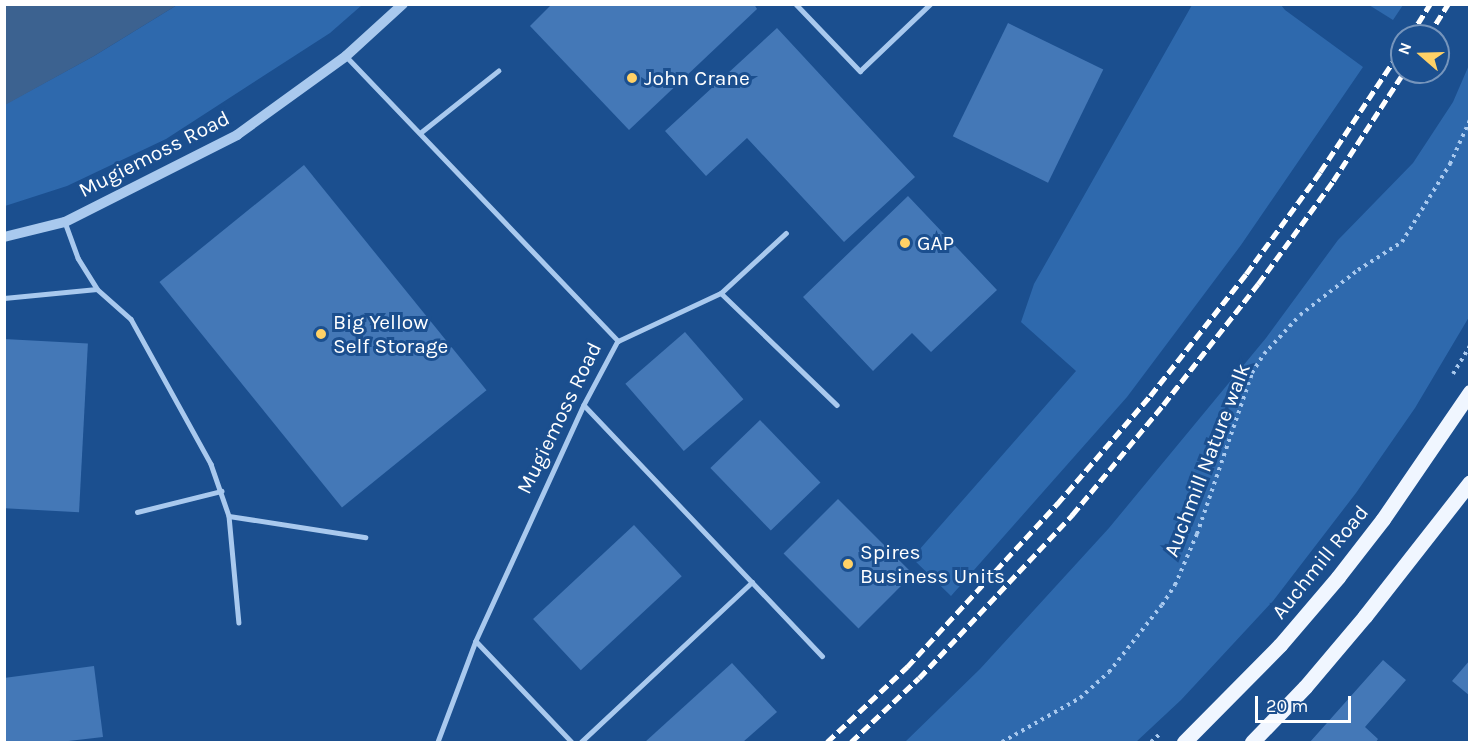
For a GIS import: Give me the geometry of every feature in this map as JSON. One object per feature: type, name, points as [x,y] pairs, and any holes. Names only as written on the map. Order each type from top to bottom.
[{"type":"main road","name":"Auchmill Road","points":[[1184,742],[1280,645],[1338,577],[1383,519],[1470,392]]},
{"type":"main road","points":[[1251,742],[1305,687],[1365,616],[1470,482]]},
{"type":"street","name":"Mugiemoss Road","points":[[4,237],[65,222],[237,135],[346,56],[403,4]]},
{"type":"lane","points":[[796,4],[860,71],[930,4]]},
{"type":"lane","name":"Mugiemoss Road","points":[[346,56],[618,341],[584,405],[476,641],[438,742]]},
{"type":"lane","points":[[420,133],[498,71]]},
{"type":"lane","name":"Mugiemoss Road","points":[[65,222],[78,258],[97,289],[131,319],[211,464],[229,516],[238,624]]},
{"type":"lane","points":[[618,341],[721,293],[786,233]]},
{"type":"lane","points":[[4,298],[97,289]]},
{"type":"lane","points":[[721,293],[837,405]]},
{"type":"lane","points":[[584,405],[822,656]]},
{"type":"lane","points":[[137,512],[221,490]]},
{"type":"lane","points":[[229,516],[365,537]]},
{"type":"lane","points":[[581,742],[752,582]]},
{"type":"lane","points":[[476,641],[572,742]]},
{"type":"path","name":"Auchmill Nature walk","points":[[1002,742],[1080,698],[1108,672],[1162,605],[1175,585],[1197,534],[1252,373],[1264,354],[1300,315],[1358,270],[1402,242],[1450,164],[1470,120]]},
{"type":"path","points":[[1452,375],[1470,346]]},
{"type":"path","points":[[1151,742],[1168,726]]},
{"type":"shaded area","points":[[5,4],[177,5],[94,56],[5,105]]},
{"type":"shaded area","points":[[177,5],[362,5],[330,33],[166,139],[67,186],[5,206],[4,105],[94,56]]},
{"type":"shaded area","points":[[1192,5],[1281,5],[1363,67],[1241,245],[1127,397],[951,596],[912,558],[1076,371],[1021,322],[1034,284]]},
{"type":"shaded area","points":[[1369,5],[1403,5],[1393,20]]},
{"type":"shaded area","points":[[1469,65],[1469,317],[1415,408],[1356,493],[1273,601],[1181,700],[1136,742],[905,742],[980,669],[1109,528],[1266,338],[1338,240],[1413,163],[1453,102]]},
{"type":"building","name":"John Crane","points":[[552,4],[754,4],[757,9],[629,130],[530,26]]},
{"type":"building","points":[[1008,23],[1103,69],[1048,183],[953,136]]},
{"type":"building","points":[[777,28],[915,177],[844,242],[747,138],[706,176],[665,131]]},
{"type":"building","name":"Big Yellow Self Storage","points":[[304,165],[487,390],[342,507],[159,282]]},
{"type":"building","name":"GAP","points":[[908,196],[997,290],[931,352],[912,333],[873,371],[803,297]]},
{"type":"building","points":[[685,332],[743,399],[684,451],[625,384]]},
{"type":"building","points":[[4,339],[88,343],[79,512],[4,508]]},
{"type":"building","points":[[760,420],[820,483],[771,531],[710,468]]},
{"type":"building","name":"Spires Business Units","points":[[838,499],[913,574],[859,628],[784,553]]},
{"type":"building","points":[[634,525],[682,576],[581,670],[533,619]]},
{"type":"building","points":[[1383,660],[1406,680],[1365,727],[1378,739],[1376,742],[1310,742]]},
{"type":"building","points":[[1470,660],[1470,696],[1452,681]]},
{"type":"building","points":[[732,663],[777,712],[743,742],[645,742]]},
{"type":"building","points":[[94,666],[103,737],[60,742],[4,742],[4,678]]},
{"type":"railway","points":[[1418,24],[1430,4]]},
{"type":"railway","points":[[1436,24],[1448,4]]},
{"type":"railway","points":[[827,742],[907,667],[1057,504],[1150,396],[1246,274],[1320,172],[1390,66]]},
{"type":"railway","points":[[851,742],[919,678],[1072,515],[1163,405],[1258,284],[1333,181],[1396,84]]},
{"type":"place","name":"John Crane","points":[[632,78]]},
{"type":"place","name":"GAP","points":[[905,243]]},
{"type":"place","name":"Big Yellow Self Storage","points":[[321,334]]},
{"type":"place","name":"Spires Business Units","points":[[848,564]]}]
